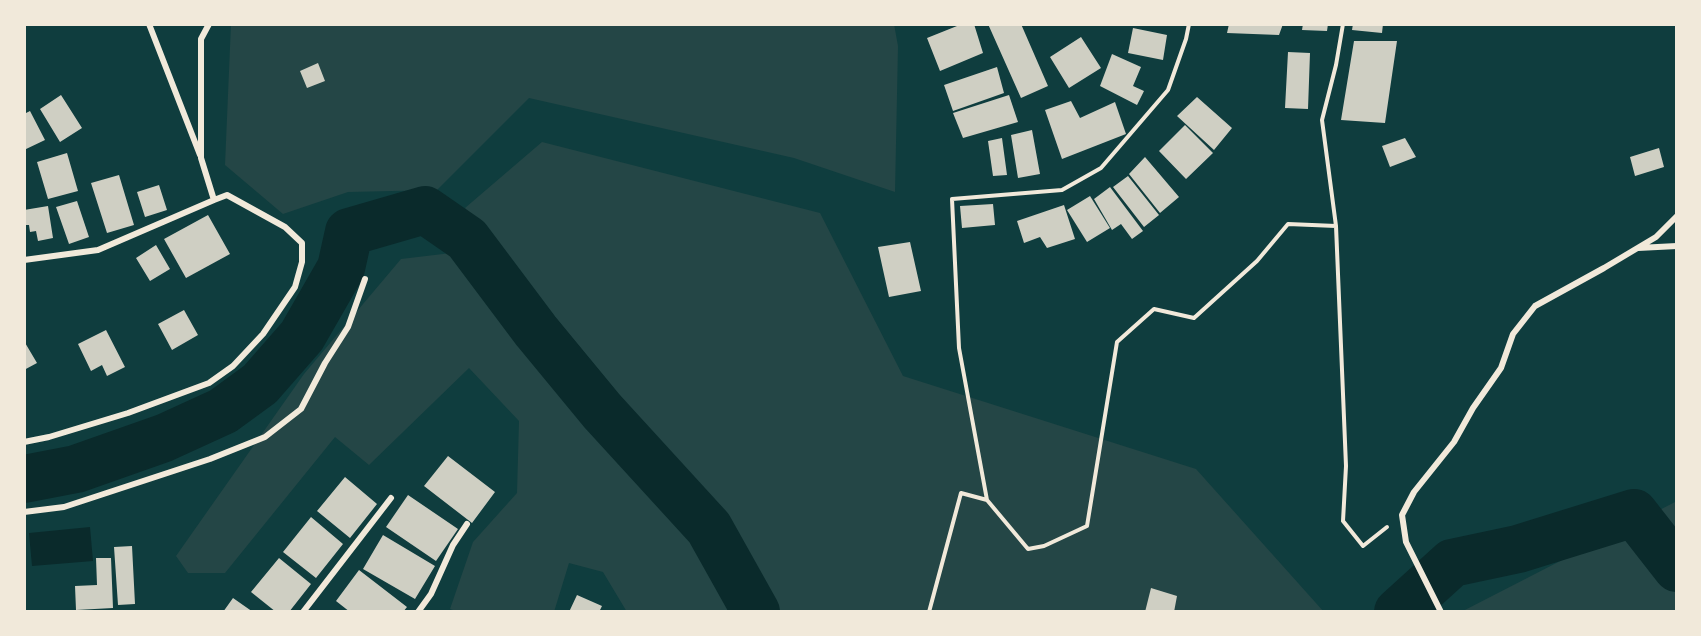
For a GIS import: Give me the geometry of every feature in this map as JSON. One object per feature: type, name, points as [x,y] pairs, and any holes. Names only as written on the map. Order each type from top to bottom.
[{"type":"street","points":[[149,24],[201,158],[213,200]]},
{"type":"street","points":[[201,158],[201,39],[209,24]]},
{"type":"street","points":[[24,260],[98,250],[227,195],[285,227],[302,243],[302,262],[294,287],[263,334],[233,366],[209,383],[128,413],[49,437],[24,441]]},
{"type":"street","points":[[1441,612],[1406,542],[1402,515],[1414,492],[1454,442],[1473,408],[1501,368],[1513,334],[1535,306],[1656,237],[1677,216]]},
{"type":"street","points":[[1638,248],[1677,246]]},
{"type":"street","points":[[24,512],[64,507],[210,459],[266,437],[301,409],[325,363],[348,327],[365,279]]},
{"type":"street","points":[[303,612],[391,498]]},
{"type":"street","points":[[418,612],[431,594],[453,545],[467,524]]},
{"type":"path","points":[[1189,24],[1168,90],[1101,168],[1062,190],[952,199],[959,348],[987,500],[1028,549],[1044,546],[1087,526],[1117,342],[1154,309],[1194,318],[1257,261],[1288,224],[1336,226]]},
{"type":"path","points":[[1343,24],[1336,65],[1322,120],[1336,226],[1346,466],[1343,521],[1363,546],[1402,515]]},
{"type":"path","points":[[929,612],[962,493],[987,500]]},
{"type":"shaded area","points":[[231,24],[894,24],[898,46],[895,192],[794,158],[529,98],[437,190],[348,192],[283,214],[225,165]]},
{"type":"shaded area","points":[[542,142],[820,213],[903,376],[1196,469],[1324,612],[774,612],[710,505],[465,208]]},
{"type":"shaded area","points":[[468,251],[567,378],[710,538],[750,612],[627,612],[603,572],[569,563],[554,612],[459,612],[450,609],[473,542],[517,493],[519,421],[469,368],[369,465],[335,437],[225,573],[188,573],[176,556],[304,374],[401,259]]},
{"type":"shaded area","points":[[1677,501],[1677,612],[1461,612]]},
{"type":"shaded area","points":[[90,527],[93,561],[32,566],[29,533]]},
{"type":"building","points":[[962,24],[974,24],[983,53],[940,71],[927,38]]},
{"type":"building","points":[[988,24],[1021,24],[1048,86],[1021,98]]},
{"type":"building","points":[[1229,24],[1283,24],[1279,35],[1227,33]]},
{"type":"building","points":[[1303,24],[1328,24],[1327,31],[1302,30]]},
{"type":"building","points":[[1353,24],[1383,24],[1382,33],[1352,30]]},
{"type":"building","points":[[1133,28],[1167,35],[1163,60],[1128,53]]},
{"type":"building","points":[[1081,37],[1101,68],[1069,88],[1050,57]]},
{"type":"building","points":[[1354,41],[1397,41],[1385,123],[1341,120]]},
{"type":"building","points":[[1288,52],[1310,53],[1308,109],[1285,108]]},
{"type":"building","points":[[1112,54],[1141,67],[1133,86],[1144,91],[1137,105],[1100,86]]},
{"type":"building","points":[[318,63],[325,81],[307,88],[300,71]]},
{"type":"building","points":[[997,67],[1004,93],[953,111],[944,85]]},
{"type":"building","points":[[61,95],[82,128],[60,142],[40,109]]},
{"type":"building","points":[[1009,95],[1018,122],[963,138],[953,113]]},
{"type":"building","points":[[1197,97],[1232,128],[1214,150],[1177,116]]},
{"type":"building","points":[[1071,101],[1080,118],[1115,102],[1126,134],[1062,159],[1045,110]]},
{"type":"building","points":[[30,111],[45,140],[24,150],[24,114]]},
{"type":"building","points":[[1185,125],[1213,153],[1186,179],[1159,151]]},
{"type":"building","points":[[1032,130],[1040,174],[1018,178],[1011,135]]},
{"type":"building","points":[[1002,138],[1007,175],[993,176],[988,141]]},
{"type":"building","points":[[1405,138],[1416,157],[1390,167],[1382,146]]},
{"type":"building","points":[[1659,148],[1664,167],[1635,176],[1630,157]]},
{"type":"building","points":[[67,153],[78,191],[48,199],[37,162]]},
{"type":"building","points":[[1145,157],[1179,197],[1160,213],[1129,174]]},
{"type":"building","points":[[119,175],[134,225],[107,233],[91,183]]},
{"type":"building","points":[[1128,176],[1159,215],[1144,227],[1113,187]]},
{"type":"building","points":[[159,185],[167,210],[145,217],[137,192]]},
{"type":"building","points":[[1110,187],[1143,231],[1132,239],[1121,224],[1112,230],[1094,199]]},
{"type":"building","points":[[1090,196],[1110,228],[1087,242],[1067,210]]},
{"type":"building","points":[[77,201],[89,237],[69,244],[56,207]]},
{"type":"building","points":[[993,204],[995,225],[962,228],[960,206]]},
{"type":"building","points":[[1064,205],[1075,239],[1047,248],[1040,237],[1024,243],[1017,221]]},
{"type":"building","points":[[48,206],[53,238],[38,241],[36,231],[30,232],[29,225],[24,225],[24,210]]},
{"type":"building","points":[[208,215],[230,254],[186,278],[164,239]]},
{"type":"building","points":[[910,242],[921,291],[889,297],[878,247]]},
{"type":"building","points":[[156,245],[170,269],[150,281],[136,258]]},
{"type":"building","points":[[184,310],[198,335],[172,350],[158,324]]},
{"type":"building","points":[[106,330],[125,367],[107,376],[102,365],[91,371],[78,344]]},
{"type":"building","points":[[24,341],[37,363],[24,370]]},
{"type":"building","points":[[448,456],[495,492],[472,523],[424,486]]},
{"type":"building","points":[[345,477],[377,504],[350,538],[317,511]]},
{"type":"building","points":[[408,495],[458,529],[436,561],[386,527]]},
{"type":"building","points":[[311,517],[343,544],[316,578],[283,552]]},
{"type":"building","points":[[383,535],[435,566],[415,599],[363,569]]},
{"type":"building","points":[[132,546],[135,604],[118,605],[114,547]]},
{"type":"building","points":[[96,558],[111,558],[113,608],[76,610],[75,586],[97,585]]},
{"type":"building","points":[[279,558],[311,584],[289,612],[276,612],[251,592]]},
{"type":"building","points":[[359,570],[407,607],[403,612],[350,612],[336,601]]},
{"type":"building","points":[[1151,588],[1177,596],[1174,612],[1145,612]]},
{"type":"building","points":[[577,595],[602,606],[599,612],[569,612]]},
{"type":"building","points":[[233,598],[253,612],[223,612]]},
{"type":"waterway","points":[[24,479],[76,469],[164,438],[223,411],[260,384],[302,336],[341,268],[349,232],[425,210],[467,239],[536,331],[602,411],[709,528],[756,612]]},
{"type":"waterway","points":[[1398,612],[1452,563],[1518,549],[1634,513],[1677,568]]}]
